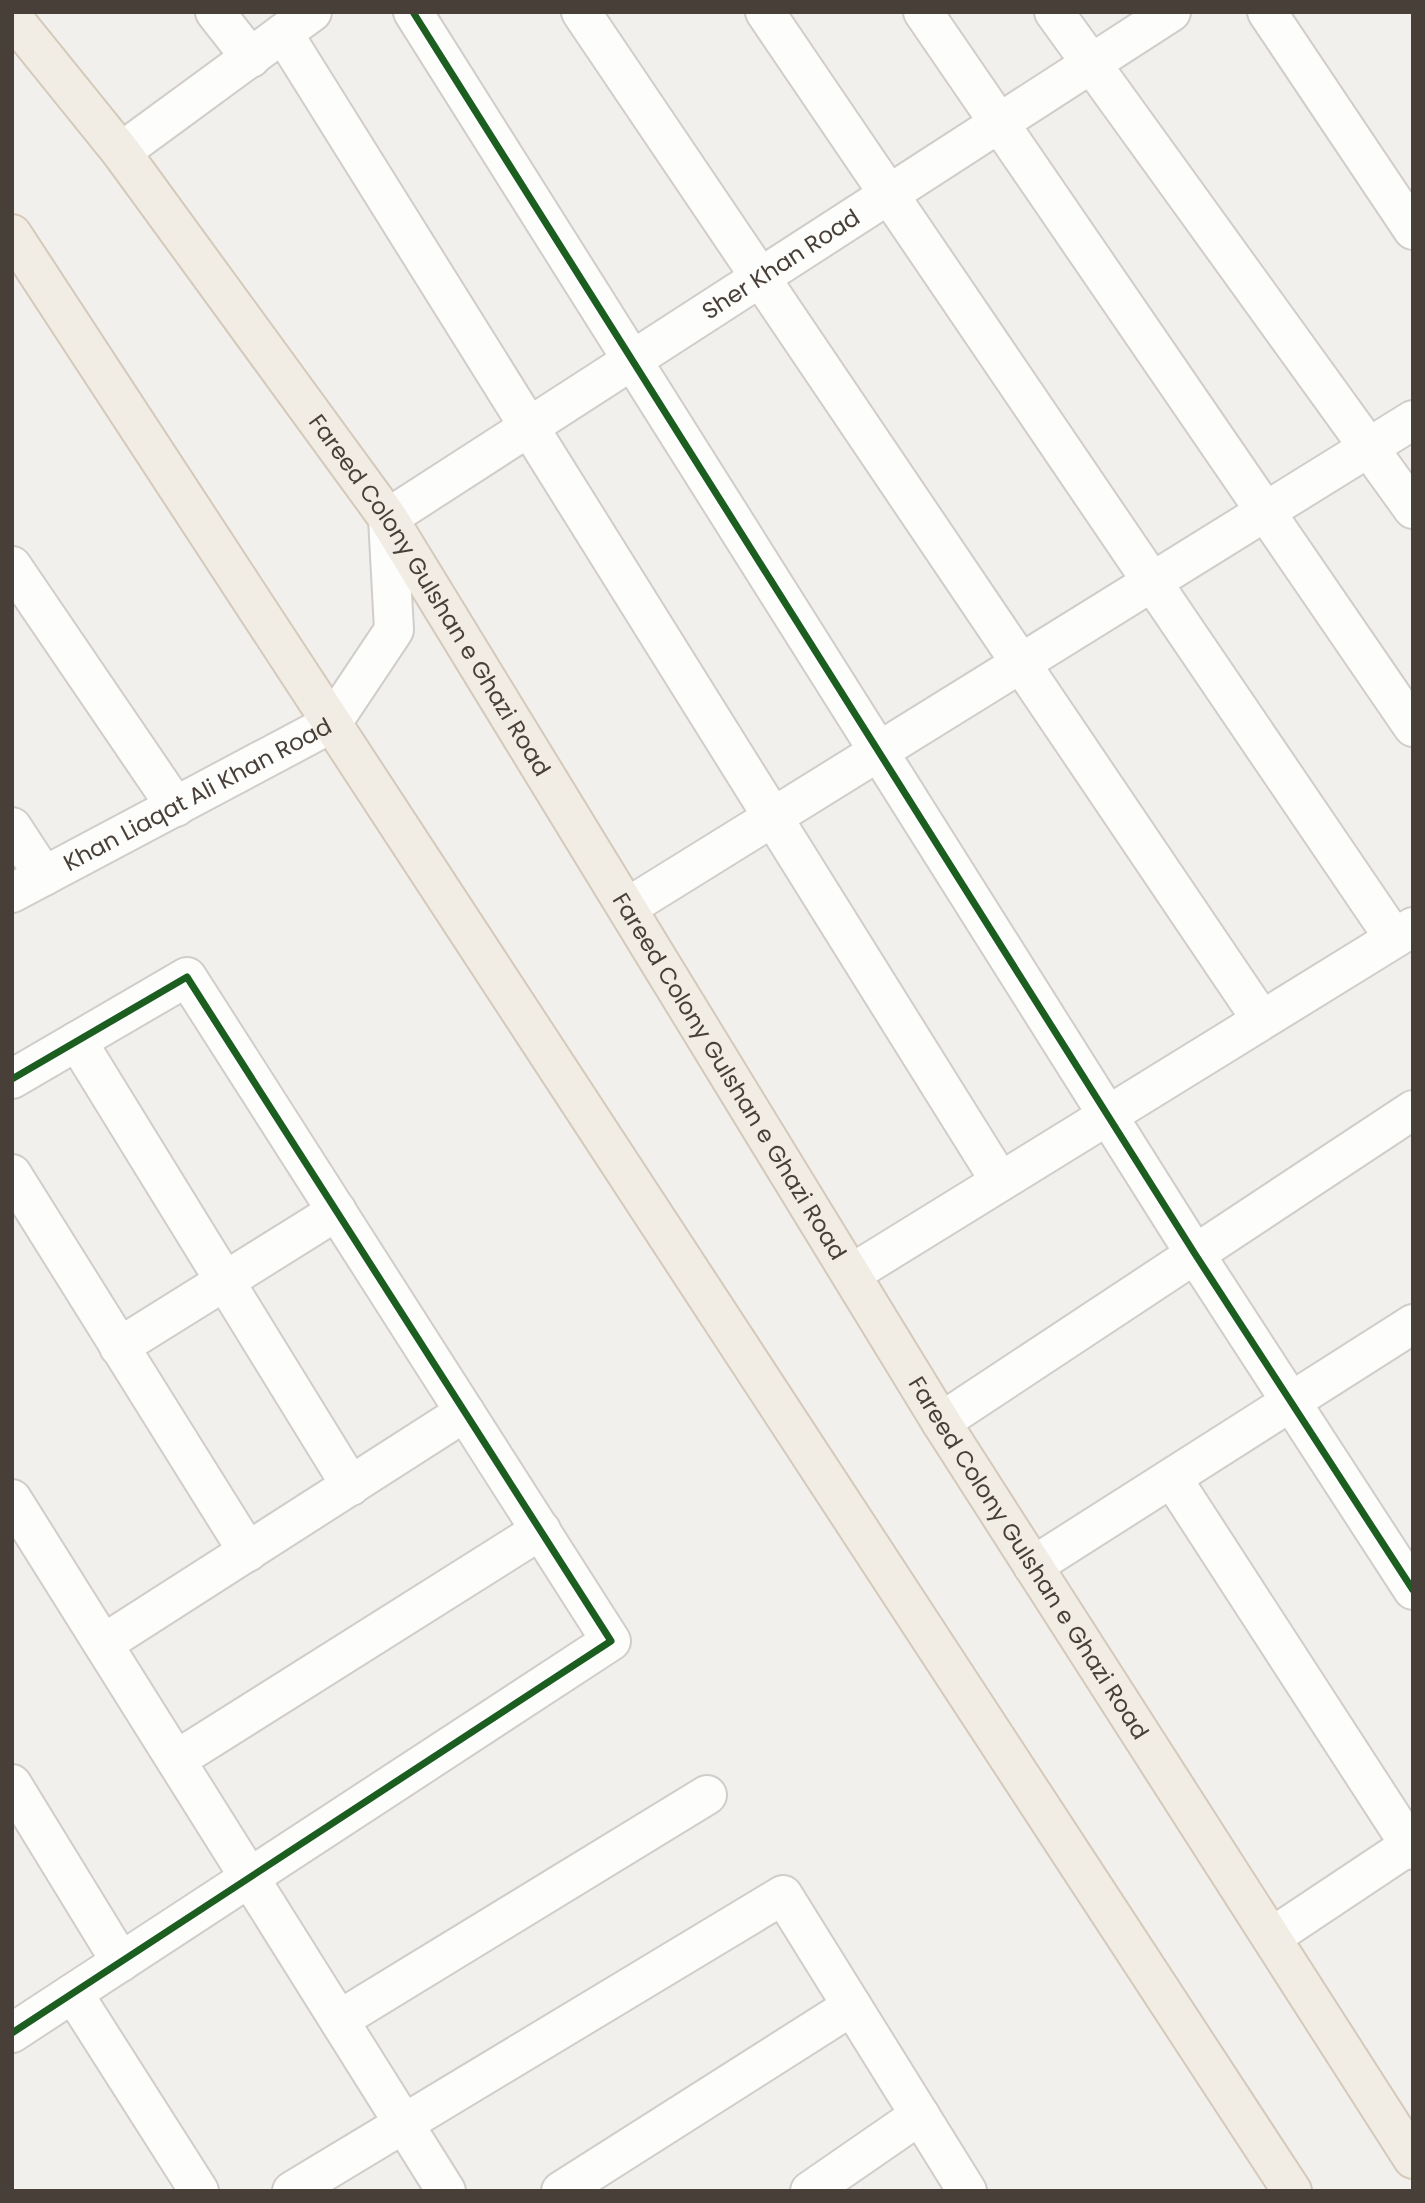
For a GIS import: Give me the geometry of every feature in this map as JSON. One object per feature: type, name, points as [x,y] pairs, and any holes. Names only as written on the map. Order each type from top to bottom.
[{"type":"main road","name":"Fareed Colony Gulshan e Ghazi Road","points":[[12,17],[121,152],[388,518],[628,906],[941,1422],[1413,2159]]},
{"type":"main road","points":[[12,234],[1292,2191]]},
{"type":"street","points":[[215,12],[251,58]]},
{"type":"street","points":[[413,12],[1195,1254],[1413,1590]]},
{"type":"street","points":[[581,12],[1261,1020]]},
{"type":"street","points":[[765,12],[1152,582],[1403,933],[851,1274]]},
{"type":"street","points":[[923,12],[1413,727]]},
{"type":"street","points":[[1054,12],[1413,509]]},
{"type":"street","name":"Sher Khan Road","points":[[388,518],[1171,12]]},
{"type":"street","points":[[1267,12],[1413,230]]},
{"type":"street","points":[[121,152],[298,23],[530,428],[1000,1181]]},
{"type":"street","points":[[628,906],[1413,420]]},
{"type":"street","name":"Khan Liaqat Ali Khan Road","points":[[28,885],[332,723],[394,630],[388,518]]},
{"type":"street","points":[[12,566],[176,807]]},
{"type":"street","points":[[12,827],[28,885]]},
{"type":"street","points":[[12,1079],[187,976],[611,1641],[73,1993],[14,2026]]},
{"type":"street","points":[[77,1041],[351,1486]]},
{"type":"street","points":[[941,1422],[1413,1110]]},
{"type":"street","points":[[12,1174],[247,1552]]},
{"type":"street","points":[[119,1347],[337,1211]]},
{"type":"street","points":[[1033,1566],[1291,1402],[1411,1330]]},
{"type":"street","points":[[103,1644],[465,1412]]},
{"type":"street","points":[[1172,1478],[1412,1846],[1272,1937]]},
{"type":"street","points":[[13,1502],[446,2191]]},
{"type":"street","points":[[176,1760],[541,1530]]},
{"type":"street","points":[[12,1784],[121,1962]]},
{"type":"street","points":[[339,2020],[707,1795]]},
{"type":"street","points":[[294,2190],[783,1895],[967,2191]]},
{"type":"street","points":[[73,1993],[199,2191]]},
{"type":"street","points":[[561,2191],[852,2006]]},
{"type":"street","points":[[810,2191],[920,2115]]},
{"type":"cycle path","points":[[413,12],[1195,1254],[1413,1590]]},
{"type":"cycle path","points":[[12,1079],[187,977],[611,1641],[12,2033]]}]
